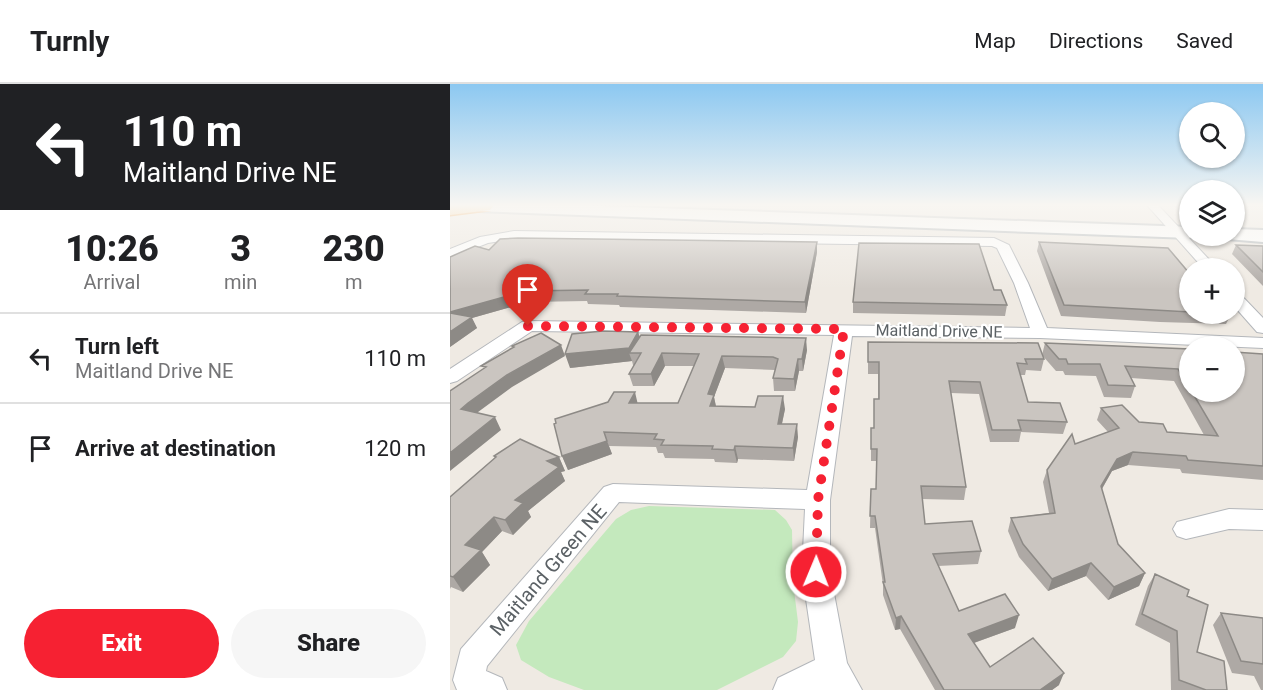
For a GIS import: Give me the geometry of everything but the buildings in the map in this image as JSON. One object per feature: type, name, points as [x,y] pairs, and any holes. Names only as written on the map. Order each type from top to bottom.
[{"type":"main road","points":[[1118,233],[1151,239],[1196,252]]},
{"type":"main road","points":[[1245,235],[1263,236]]},
{"type":"street","points":[[1183,233],[1201,258]]},
{"type":"street","points":[[450,254],[485,240],[514,235],[994,243],[1002,245],[1021,283],[1040,333]]},
{"type":"street","points":[[1245,308],[1263,328]]},
{"type":"street","name":"Maitland Drive NE","points":[[450,377],[528,326],[1040,333],[1263,344]]},
{"type":"street","points":[[790,690],[838,679],[816,572],[818,500],[844,329]]},
{"type":"street","name":"Maitland Green NE","points":[[490,690],[469,680],[472,660],[613,494],[818,500]]},
{"type":"street","points":[[1186,529],[1228,519],[1263,520]]},
{"type":"green space","points":[[649,506],[775,510],[786,520],[792,530],[793,582],[798,622],[796,641],[783,657],[717,690],[584,690],[549,677],[521,660],[516,645],[529,621],[616,519],[631,510]]},
{"type":"route","points":[[528,326],[844,329],[818,500],[816,572]]}]
